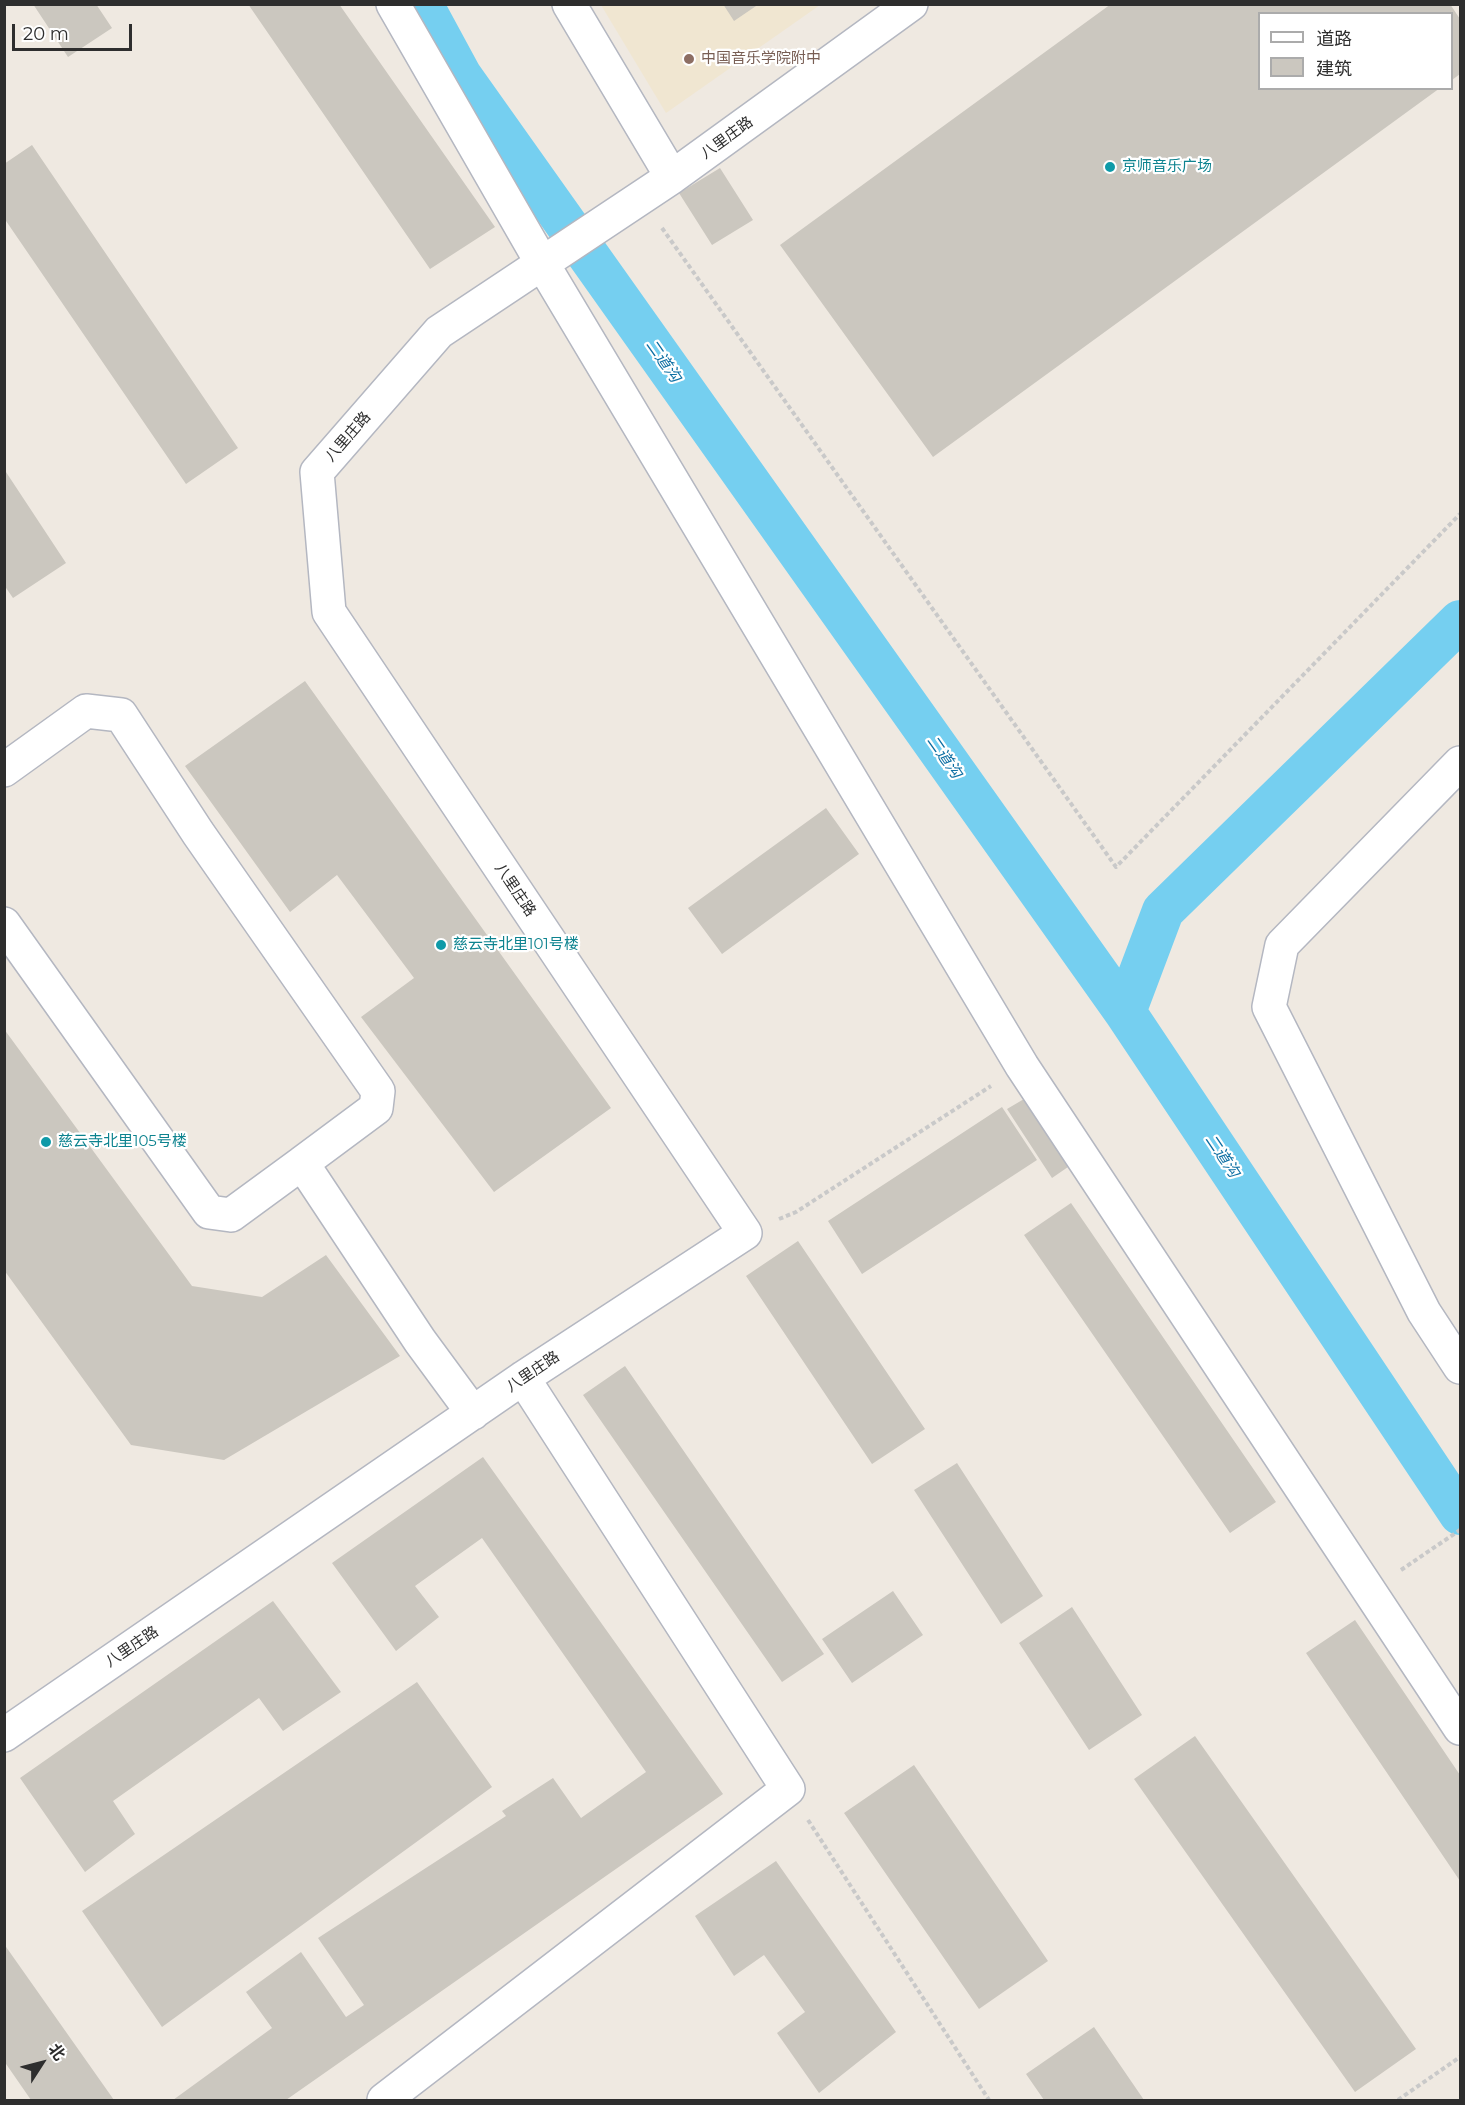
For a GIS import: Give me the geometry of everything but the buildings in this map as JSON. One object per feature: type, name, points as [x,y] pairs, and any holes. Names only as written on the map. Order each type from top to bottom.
[{"type":"street","points":[[393,4],[542,263],[1022,1066],[1461,1728]]},
{"type":"street","points":[[569,4],[672,177]]},
{"type":"street","name":"八里庄路","points":[[4,1735],[524,1378],[745,1233],[329,612],[317,472],[439,332],[672,177],[911,4]]},
{"type":"street","points":[[4,770],[87,711],[121,716],[205,843],[378,1091],[376,1108],[231,1215],[209,1212],[4,924]]},
{"type":"street","points":[[1461,763],[1282,945],[1269,1006],[1424,1312],[1461,1366]]},
{"type":"street","points":[[302,1163],[420,1341],[473,1413]]},
{"type":"street","points":[[384,2100],[788,1789],[524,1378]]},
{"type":"path","points":[[641,198],[1116,867],[1461,514]]},
{"type":"path","points":[[745,1233],[796,1212],[1022,1066]]},
{"type":"path","points":[[1371,1591],[1461,1530]]},
{"type":"path","points":[[788,1789],[988,2100]]},
{"type":"path","points":[[1398,2100],[1461,2057]]},
{"type":"shaded area","name":"中国音乐学院附中","points":[[601,5],[820,5],[666,113]]},
{"type":"waterway","name":"二道沟","points":[[422,4],[461,76],[1125,1012],[1460,1514]]},
{"type":"waterway","points":[[1125,1012],[1163,911],[1460,621]]},
{"type":"place","name":"中国音乐学院附中","points":[[689,59]]},
{"type":"place","name":"京师音乐广场","points":[[1110,167]]},
{"type":"place","name":"慈云寺北里101号楼","points":[[441,945]]},
{"type":"place","name":"慈云寺北里105号楼","points":[[46,1142]]}]
